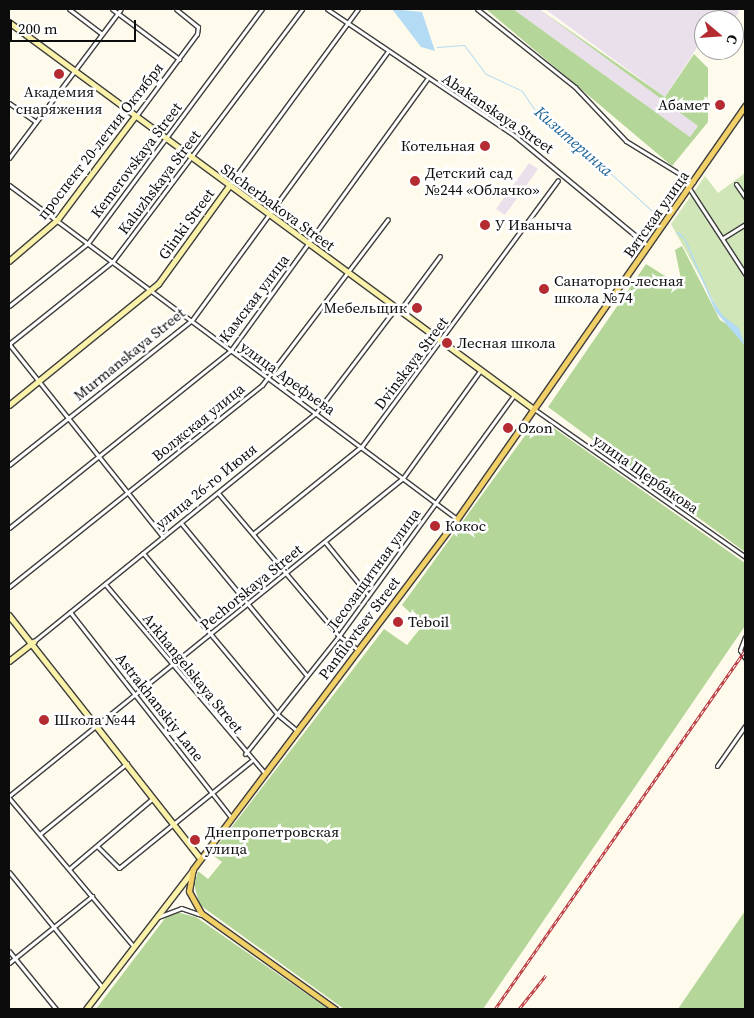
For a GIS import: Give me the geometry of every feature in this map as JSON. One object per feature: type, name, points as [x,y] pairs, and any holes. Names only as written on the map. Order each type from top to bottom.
[{"type":"main road","name":"Вятская улица","points":[[534,409],[745,106]]},
{"type":"main road","name":"Panfilovtsev Street","points":[[193,869],[457,519],[534,409]]},
{"type":"main road","points":[[193,869],[191,899],[210,920],[335,1009]]},
{"type":"street","points":[[69,9],[102,34]]},
{"type":"street","points":[[112,9],[179,59]]},
{"type":"street","points":[[9,158],[121,9]]},
{"type":"street","name":"проспект 20-летия Октября","points":[[9,261],[57,220],[179,59],[198,27],[176,9]]},
{"type":"street","name":"Kemerovskaya Street","points":[[9,306],[88,243],[262,9]]},
{"type":"street","name":"Kaluzhskaya Street","points":[[9,344],[113,261],[302,9]]},
{"type":"street","name":"Abakanskaya Street","points":[[327,9],[564,173],[649,246]]},
{"type":"street","name":"Glinki Street","points":[[9,404],[151,290],[358,9]]},
{"type":"street","points":[[477,9],[575,87],[626,141],[693,182]]},
{"type":"street","name":"Shcherbakova Street","points":[[9,22],[441,343],[534,409]]},
{"type":"street","name":"Murmanskaya Street","points":[[9,465],[192,320],[388,51]]},
{"type":"street","name":"Камская улица","points":[[9,528],[231,350],[428,79]]},
{"type":"street","points":[[9,103],[36,122]]},
{"type":"street","name":"Dvinskaya Street","points":[[254,533],[362,446],[441,343],[558,180]]},
{"type":"street","points":[[736,184],[745,197]]},
{"type":"street","name":"улица Арефьева","points":[[9,185],[316,414],[362,446],[457,519]]},
{"type":"street","points":[[689,188],[745,274]]},
{"type":"street","name":"Волжская улица","points":[[9,587],[268,378],[388,219]]},
{"type":"street","points":[[723,238],[745,224]]},
{"type":"street","name":"улица 26-го Июня","points":[[9,661],[316,414],[440,256]]},
{"type":"street","points":[[9,344],[164,537]]},
{"type":"street","name":"Pechorskaya Street","points":[[9,797],[403,478],[480,371]]},
{"type":"street","name":"Лесозащитная улица","points":[[245,754],[339,636],[514,395]]},
{"type":"street","name":"улица Щербакова","points":[[534,409],[745,557]]},
{"type":"street","points":[[218,493],[254,533],[339,636],[358,650]]},
{"type":"street","points":[[180,523],[307,676]]},
{"type":"street","points":[[325,542],[368,595]]},
{"type":"street","points":[[143,553],[277,714],[297,731]]},
{"type":"street","name":"Arkhangelskaya Street","points":[[105,584],[245,754],[265,773]]},
{"type":"street","name":"Astrakhanskiy Lane","points":[[70,612],[232,818]]},
{"type":"street","points":[[9,615],[33,642],[200,858]]},
{"type":"street","points":[[745,637],[740,650],[745,658]]},
{"type":"street","points":[[717,766],[745,726]]},
{"type":"street","points":[[97,846],[119,868],[251,761]]},
{"type":"street","points":[[41,833],[127,763]]},
{"type":"street","points":[[9,797],[134,946]]},
{"type":"street","points":[[69,869],[154,798]]},
{"type":"street","points":[[86,1009],[193,869]]},
{"type":"street","points":[[9,872],[102,987]]},
{"type":"street","points":[[9,963],[92,896]]},
{"type":"street","points":[[157,918],[181,908],[210,920]]},
{"type":"street","points":[[9,951],[56,1009]]},
{"type":"shaded area","points":[[513,9],[539,9],[698,126],[690,137]]},
{"type":"shaded area","points":[[545,9],[736,10],[694,10],[694,52],[665,97]]},
{"type":"shaded area","points":[[529,163],[538,169],[505,215],[496,209]]},
{"type":"green space","points":[[486,9],[513,9],[690,137],[698,126],[539,9],[665,97],[694,54],[694,60],[700,60],[708,68],[708,122],[672,166]]},
{"type":"green space","points":[[745,173],[745,358],[671,224],[705,176],[718,193]]},
{"type":"green space","points":[[682,246],[720,320],[736,330],[745,346],[745,552],[548,407],[646,264],[676,283],[681,279],[675,250]]},
{"type":"green space","points":[[532,426],[551,426],[745,563],[745,626],[483,1009],[344,1009],[200,905],[194,885],[198,871],[208,879],[222,862],[211,854],[384,629],[407,645],[423,625],[402,605]]},
{"type":"green space","points":[[745,911],[745,1009],[678,1009]]},
{"type":"green space","points":[[176,912],[196,917],[328,1009],[96,1009],[166,917]]},
{"type":"water","points":[[392,9],[422,12],[435,51],[421,47]]},
{"type":"water","points":[[675,232],[680,233],[686,240],[712,299],[723,316],[739,328],[745,346],[716,312],[684,239]]},
{"type":"waterway","name":"Кизитеринка","points":[[437,47],[464,45],[486,74],[522,91],[538,115],[567,134],[660,218]]},
{"type":"railway","points":[[495,1009],[745,650]]},
{"type":"railway","points":[[519,1009],[546,975]]},
{"type":"place","name":"Академия снаряжения","points":[[59,74]]},
{"type":"place","name":"Абамет","points":[[720,105]]},
{"type":"place","name":"Котельная","points":[[485,146]]},
{"type":"place","name":"Детский сад №244 «Облачко»","points":[[415,181]]},
{"type":"place","name":"У Иваныча","points":[[485,225]]},
{"type":"place","name":"Санаторно-лесная школа №74","points":[[544,289]]},
{"type":"place","name":"Мебельщик","points":[[417,308]]},
{"type":"place","name":"Лесная школа","points":[[447,343]]},
{"type":"place","name":"Ozon","points":[[508,428]]},
{"type":"place","name":"Кокос","points":[[435,526]]},
{"type":"place","name":"Teboil","points":[[398,622]]},
{"type":"place","name":"Школа №44","points":[[44,720]]},
{"type":"place","name":"Днепропетровская улица","points":[[195,840]]}]
